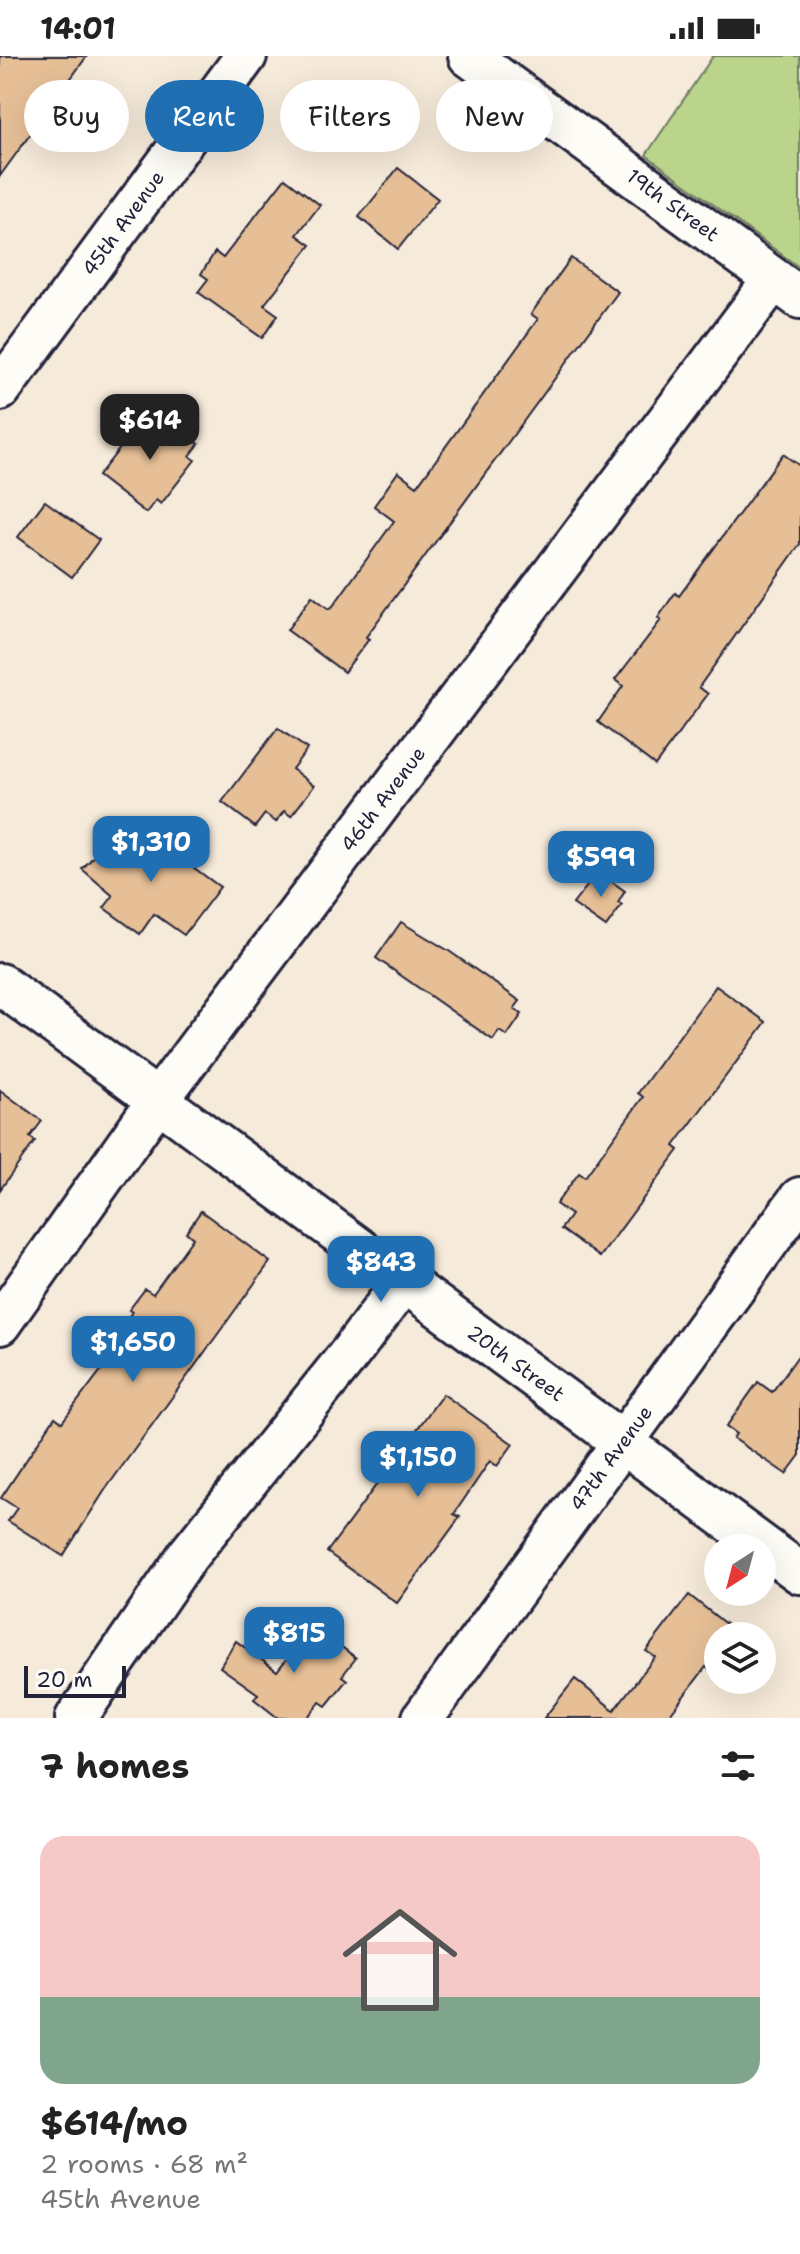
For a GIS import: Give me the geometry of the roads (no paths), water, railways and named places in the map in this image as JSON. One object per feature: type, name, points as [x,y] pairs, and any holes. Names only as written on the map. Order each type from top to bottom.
[{"type":"street","name":"45th Avenue","points":[[0,390],[246,56]]},
{"type":"street","name":"19th Street","points":[[469,56],[787,288]]},
{"type":"street","name":"46th Avenue","points":[[0,1324],[158,1100],[787,288]]},
{"type":"street","name":"20th Street","points":[[0,984],[800,1573]]},
{"type":"street","name":"47th Avenue","points":[[423,1718],[800,1198]]},
{"type":"street","points":[[76,1718],[188,1555],[404,1281]]}]
